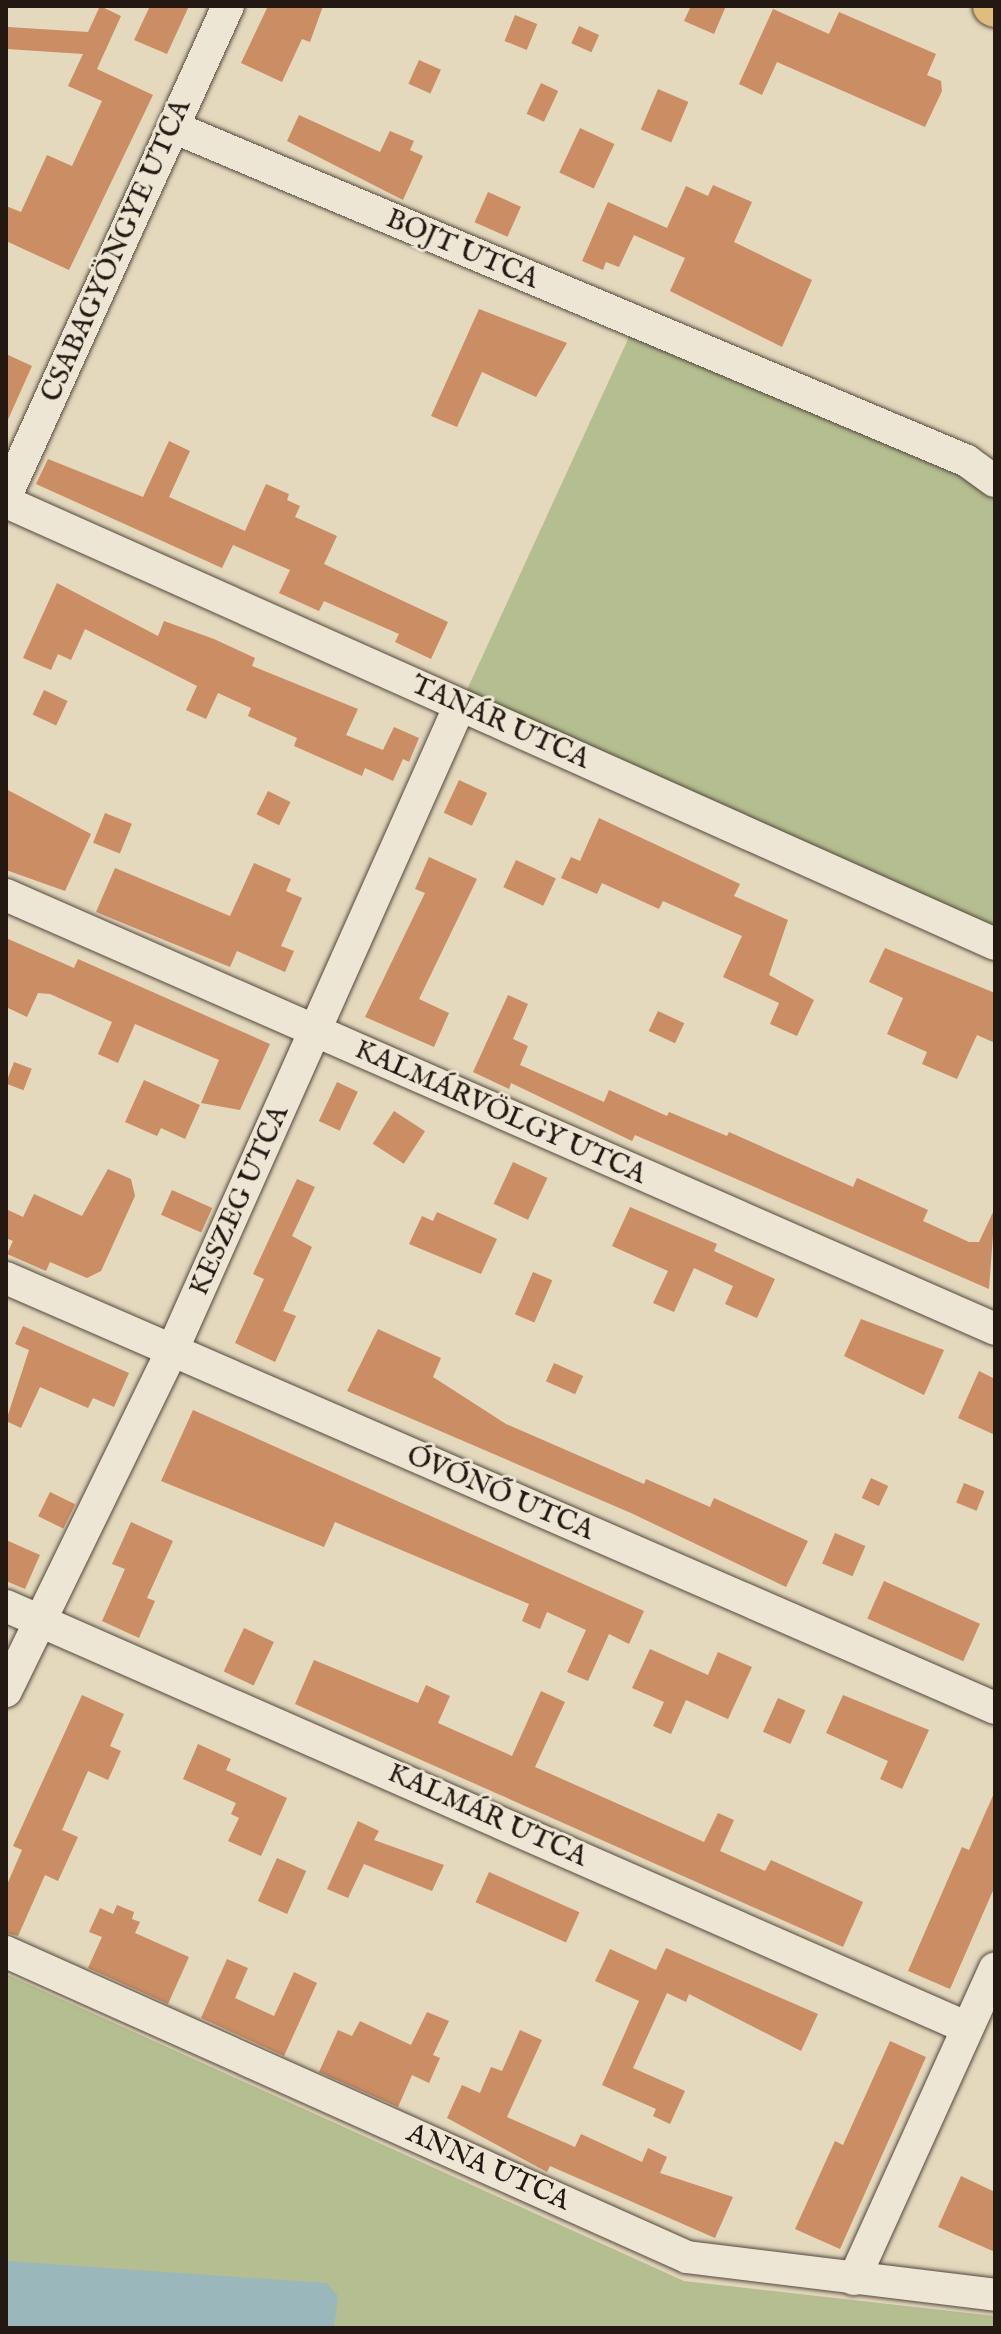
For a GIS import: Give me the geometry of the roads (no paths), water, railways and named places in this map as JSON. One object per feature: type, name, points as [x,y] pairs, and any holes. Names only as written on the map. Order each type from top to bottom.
[{"type":"street","name":"CSABAGYÖNGYE UTCA","points":[[6,499],[228,6]]},
{"type":"street","name":"BOJT UTCA","points":[[173,127],[750,374],[967,461],[995,481]]},
{"type":"street","name":"TANÁR UTCA","points":[[6,499],[995,944]]},
{"type":"street","name":"KESZEG UTCA","points":[[6,1691],[37,1618],[172,1351],[460,705]]},
{"type":"street","name":"KALMÁRVÖLGY UTCA","points":[[6,895],[995,1329]]},
{"type":"street","name":"ÓVÓNŐ UTCA","points":[[6,1278],[995,1708]]},
{"type":"street","name":"KALMÁR UTCA","points":[[6,1606],[968,2028]]},
{"type":"street","name":"ANNA UTCA","points":[[6,1952],[687,2257],[995,2295]]},
{"type":"street","points":[[854,2279],[995,1968]]},
{"type":"water","points":[[6,2261],[327,2283],[338,2296],[334,2328],[6,2328]]}]
